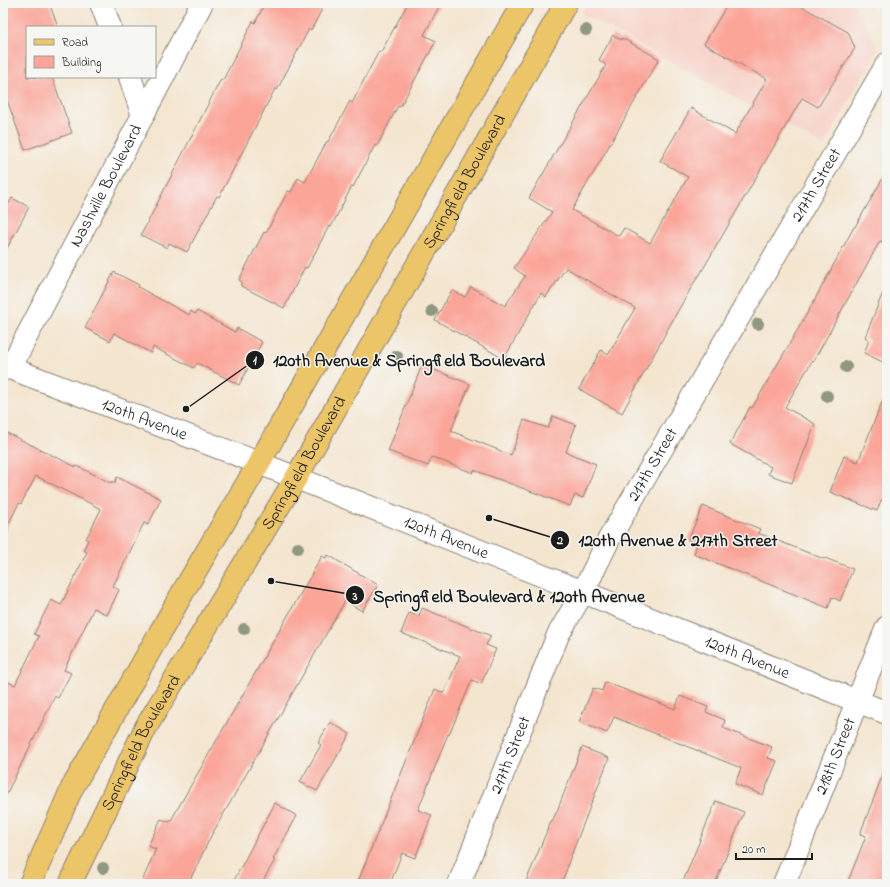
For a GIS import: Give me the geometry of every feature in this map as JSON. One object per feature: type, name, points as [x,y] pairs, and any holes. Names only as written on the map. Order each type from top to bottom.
[{"type":"main road","points":[[30,884],[72,788],[183,592],[259,463],[523,3]]},
{"type":"main road","name":"Springfield Boulevard","points":[[70,884],[146,727],[296,478],[566,3]]},
{"type":"street","points":[[101,3],[110,26]]},
{"type":"street","name":"Nashville Boulevard","points":[[7,368],[143,116],[202,3]]},
{"type":"street","name":"217th Street","points":[[459,884],[558,635],[583,592],[609,539],[887,64]]},
{"type":"street","points":[[130,78],[143,116]]},
{"type":"street","name":"120th Avenue","points":[[7,368],[259,463],[887,713]]},
{"type":"street","name":"218th Street","points":[[784,884],[887,627]]},
{"type":"shaded area","points":[[587,3],[854,3],[878,49],[824,146],[581,13]]},
{"type":"building","points":[[3,3],[49,3],[58,26],[26,26],[26,78],[52,78],[72,133],[25,150],[3,89]]},
{"type":"building","points":[[265,3],[311,3],[322,9],[311,30],[309,29],[277,90],[275,89],[219,197],[217,196],[187,252],[169,243],[167,248],[141,235],[221,79],[223,80],[253,21],[255,23]]},
{"type":"building","points":[[408,3],[441,3],[424,35],[436,41],[400,107],[398,106],[377,146],[375,145],[331,227],[329,226],[307,268],[305,267],[284,308],[241,286],[241,281],[239,280],[264,232],[266,233],[288,191],[291,192],[298,178],[305,182],[350,101],[352,103],[379,51],[381,52]]},
{"type":"building","points":[[728,3],[795,3],[848,32],[855,48],[818,107],[802,98],[675,316],[622,413],[579,389],[601,350],[608,355],[635,308],[566,268],[546,297],[541,293],[504,359],[435,320],[452,290],[465,297],[471,287],[505,306],[525,276],[514,268],[552,212],[529,198],[606,65],[599,60],[613,35],[621,40],[622,38],[659,59],[572,210],[619,236],[624,228],[650,243],[688,177],[660,161],[691,108],[735,134],[767,79],[704,44]]},
{"type":"building","points":[[887,171],[887,244],[880,241],[813,362],[812,361],[785,407],[815,424],[792,483],[768,474],[771,467],[730,444],[750,407],[752,408],[808,312],[854,227]]},
{"type":"building","points":[[12,198],[29,207],[3,256],[3,215]]},
{"type":"building","points":[[114,272],[189,315],[191,311],[195,314],[197,311],[235,332],[237,328],[262,342],[239,385],[197,363],[194,368],[153,347],[151,353],[114,333],[110,341],[85,328]]},
{"type":"building","points":[[886,285],[887,364],[864,353],[869,340],[865,337]]},
{"type":"building","points":[[422,365],[470,384],[451,431],[511,455],[524,420],[548,428],[553,416],[576,425],[566,452],[596,464],[583,498],[575,495],[570,506],[474,470],[473,473],[432,457],[428,466],[388,451]]},
{"type":"building","points":[[886,392],[887,502],[881,500],[877,511],[830,492],[844,456],[858,462]]},
{"type":"building","points":[[3,431],[111,483],[112,481],[115,483],[117,477],[161,499],[148,525],[144,523],[113,586],[119,590],[107,615],[94,608],[64,670],[71,673],[58,698],[55,696],[3,801],[3,680],[15,685],[39,636],[34,634],[51,600],[61,605],[87,552],[83,550],[88,540],[86,539],[101,509],[36,476],[21,504],[19,503],[3,535]]},
{"type":"building","points":[[703,506],[760,529],[758,533],[853,569],[840,601],[832,597],[828,608],[694,554],[697,544],[688,540]]},
{"type":"building","points":[[328,555],[378,585],[362,611],[345,601],[211,836],[188,884],[141,884],[156,849],[148,846],[161,819],[170,822],[322,556],[326,558]]},
{"type":"building","points":[[422,608],[491,636],[486,645],[496,649],[481,684],[472,680],[449,735],[448,734],[418,810],[432,815],[415,858],[402,853],[390,884],[357,884],[435,689],[444,693],[460,656],[401,633],[409,613],[419,616]]},
{"type":"building","points":[[605,682],[675,709],[680,696],[708,707],[706,712],[725,720],[723,728],[772,747],[768,758],[777,761],[763,795],[735,784],[741,768],[614,717],[607,733],[579,722],[593,688],[602,691]]},
{"type":"building","points":[[330,722],[350,734],[317,791],[300,782],[321,745],[318,743]]},
{"type":"building","points":[[582,747],[609,758],[561,884],[525,884],[551,821],[557,811]]},
{"type":"building","points":[[885,769],[887,769],[887,884],[847,884],[866,836],[860,834]]},
{"type":"building","points":[[716,801],[744,812],[715,884],[682,884]]},
{"type":"building","points":[[275,803],[297,816],[273,859],[275,860],[261,884],[232,884]]},
{"type":"place","name":"120th Avenue & Springfield Boulevard","points":[[186,409]]},
{"type":"place","name":"120th Avenue & 217th Street","points":[[489,518]]},
{"type":"place","name":"Springfield Boulevard & 120th Avenue","points":[[271,581]]}]
